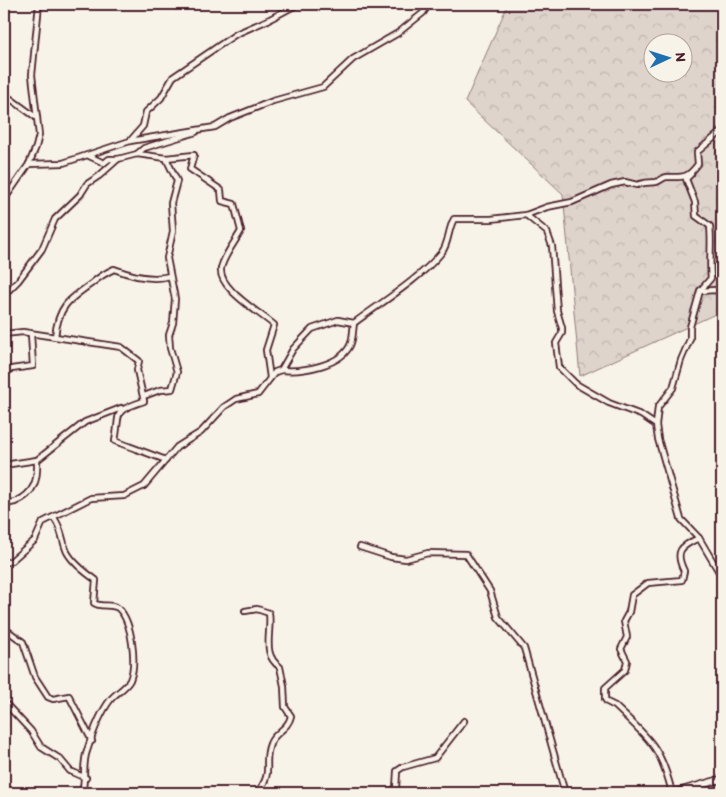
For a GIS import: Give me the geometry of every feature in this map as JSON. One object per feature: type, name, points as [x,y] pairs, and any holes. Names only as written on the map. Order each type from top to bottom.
[{"type":"street","points":[[4,200],[29,164],[39,135],[32,75],[39,4]]},
{"type":"street","points":[[130,141],[143,126],[146,112],[161,98],[173,77],[236,34],[298,4]]},
{"type":"street","points":[[137,154],[144,148],[215,127],[230,118],[273,101],[322,87],[352,58],[398,33],[423,13],[429,4]]},
{"type":"street","points":[[4,94],[37,118]]},
{"type":"street","points":[[29,164],[63,163],[89,156],[121,142],[203,130]]},
{"type":"street","points":[[722,131],[697,152],[698,164],[686,179],[694,202],[696,216],[710,226],[712,246],[709,259],[711,278],[700,291],[690,326],[690,339],[681,360],[674,388],[658,407],[656,424],[658,439],[681,519],[699,538],[722,577]]},
{"type":"street","points":[[102,174],[104,163],[110,159],[137,154],[166,158],[194,155],[190,169],[221,190],[222,201],[234,204],[241,231],[221,266],[221,277],[241,302],[262,315],[274,326],[266,350],[270,378]]},
{"type":"street","points":[[89,156],[104,163]]},
{"type":"street","points":[[144,396],[150,396],[160,390],[172,389],[177,372],[169,340],[175,298],[167,258],[173,231],[171,203],[177,182],[166,158]]},
{"type":"street","points":[[4,295],[18,281],[42,249],[55,219],[80,195],[87,184],[102,174],[118,159]]},
{"type":"street","points":[[281,370],[298,371],[321,366],[345,351],[351,344],[354,323],[418,274],[443,251],[454,219],[491,219],[526,215],[547,207],[572,202],[610,185],[625,182],[637,185],[646,181],[654,182],[667,177],[674,179],[691,173]]},
{"type":"street","points":[[526,215],[547,232],[552,246],[557,311],[562,328],[562,334],[556,343],[559,367],[576,384],[610,404],[641,415],[656,424]]},
{"type":"street","points":[[55,336],[59,316],[69,298],[106,272],[114,268],[132,276],[160,279],[170,276]]},
{"type":"street","points":[[700,291],[715,290],[722,293]]},
{"type":"street","points":[[4,564],[11,561],[35,540],[44,522],[91,498],[124,496],[144,486],[177,447],[201,432],[224,407],[236,399],[258,394],[270,378],[281,370],[293,349],[312,329],[338,320],[354,323]]},
{"type":"street","points":[[4,334],[23,332],[121,347],[139,361],[137,370],[144,396],[144,401],[85,422],[36,460],[4,465]]},
{"type":"street","points":[[4,370],[33,366],[32,334]]},
{"type":"street","points":[[123,408],[117,416],[115,441],[166,460]]},
{"type":"street","points":[[4,505],[16,502],[33,489],[37,480],[36,460]]},
{"type":"street","points":[[54,518],[64,539],[67,551],[87,574],[96,580],[94,603],[102,606],[115,606],[120,610],[126,622],[132,644],[133,660],[129,681],[103,710],[86,752],[86,778],[82,793]]},
{"type":"street","points":[[699,538],[683,545],[680,550],[681,565],[684,571],[682,580],[648,583],[632,595],[629,612],[624,621],[627,637],[621,649],[627,661],[625,670],[605,688],[604,693],[607,702],[615,706],[652,742],[662,758],[672,793],[722,779]]},
{"type":"street","points":[[360,547],[391,557],[406,559],[428,554],[466,554],[487,584],[498,617],[524,648],[565,793]]},
{"type":"street","points":[[245,611],[257,609],[269,613],[269,651],[273,663],[280,667],[284,686],[285,707],[291,716],[288,724],[269,745],[268,777],[257,793]]},
{"type":"street","points":[[4,628],[23,642],[35,677],[48,697],[53,699],[69,696],[92,741]]},
{"type":"street","points":[[4,702],[31,731],[42,748],[60,759],[70,771],[86,778]]},
{"type":"street","points":[[385,793],[396,789],[397,771],[410,764],[435,758],[464,721]]},
{"type":"green space","points":[[508,4],[722,4],[722,311],[580,376],[563,194],[465,102]]}]
